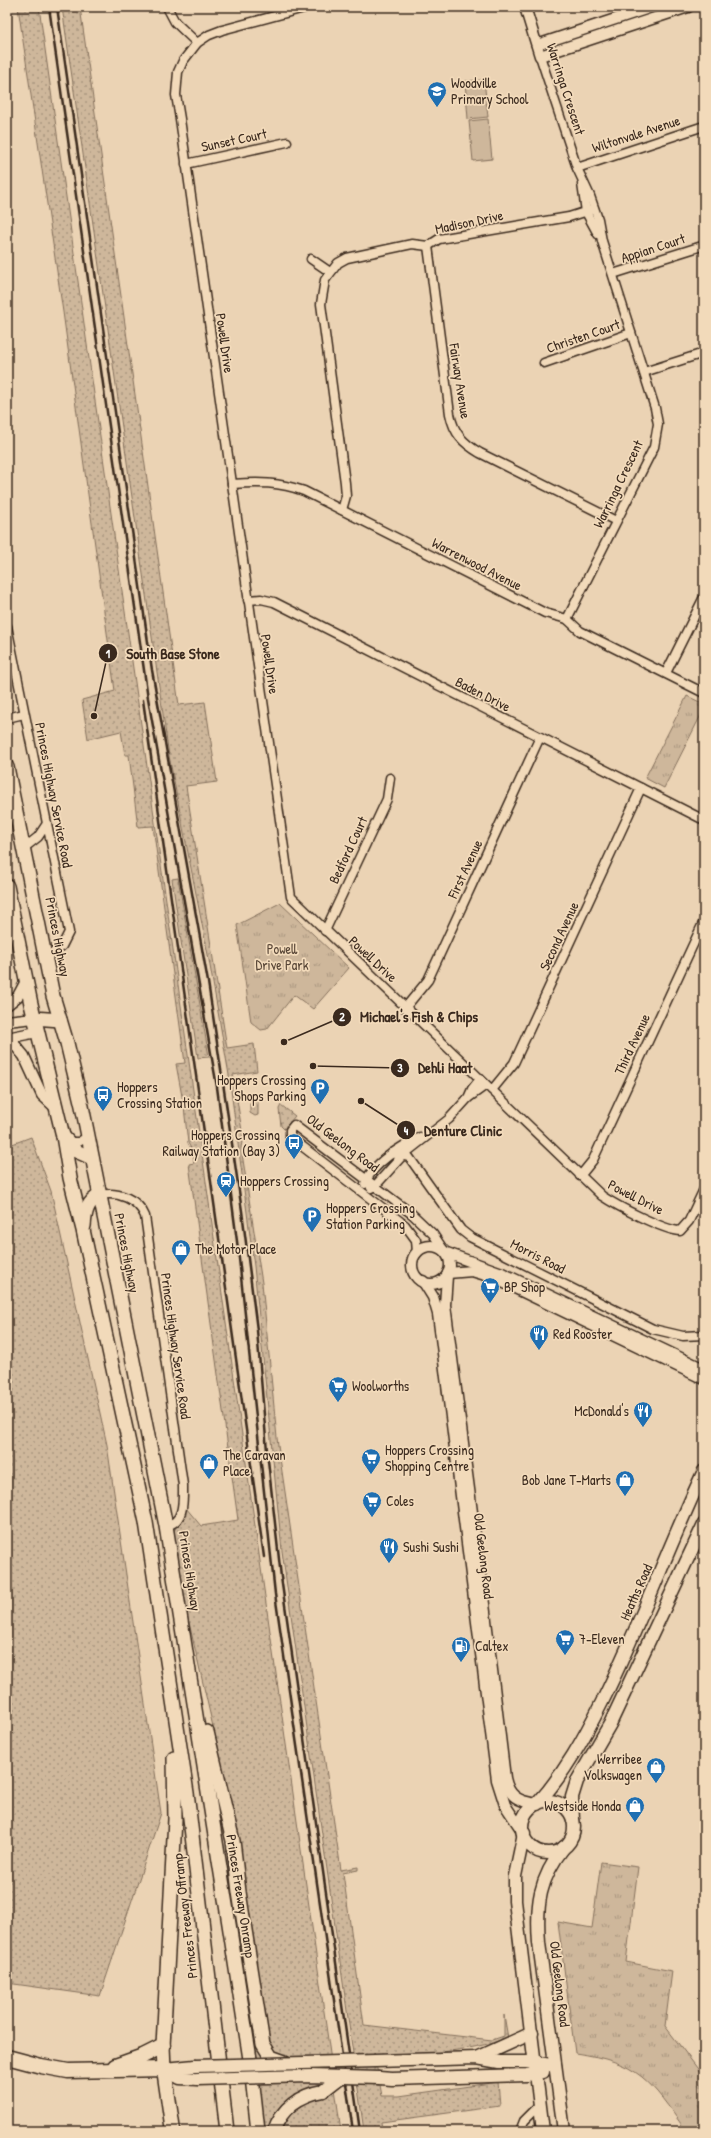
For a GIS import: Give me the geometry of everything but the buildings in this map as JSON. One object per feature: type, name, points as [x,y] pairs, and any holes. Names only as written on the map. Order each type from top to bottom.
[{"type":"highway","name":"Princes Highway","points":[[7,767],[45,959],[71,1057],[100,1195],[166,1526],[189,1667]]},
{"type":"highway","points":[[7,886],[37,1032],[65,1139],[70,1178],[83,1230],[146,1522],[172,1698],[175,1818],[163,2046],[164,2069],[173,2131]]},
{"type":"highway","points":[[34,1018],[60,1020]]},
{"type":"highway","points":[[37,1032],[60,1020]]},
{"type":"highway","points":[[65,1139],[76,1151],[92,1158]]},
{"type":"highway","points":[[83,1230],[89,1204],[93,1198],[100,1195]]},
{"type":"highway","points":[[146,1522],[156,1526],[166,1526]]},
{"type":"highway","points":[[189,1667],[220,1780],[233,1841],[239,1892],[263,2044],[271,2057],[285,2062]]},
{"type":"highway","name":"Princes Freeway Onramp","points":[[189,1667],[250,2058],[258,2131]]},
{"type":"highway","name":"Princes Freeway Offramp","points":[[172,1698],[187,1793],[227,2131]]},
{"type":"highway","points":[[101,2070],[143,2056],[163,2046]]},
{"type":"highway","points":[[7,2057],[56,2070],[164,2069]]},
{"type":"main road","name":"Heaths Road","points":[[537,1804],[568,1766],[609,1689],[649,1602],[704,1470]]},
{"type":"main road","points":[[524,1833],[530,1844],[540,1851],[552,1852],[564,1847],[574,1832],[572,1797],[577,1780],[610,1724],[704,1524]]},
{"type":"main road","points":[[543,2131],[514,1893],[516,1871],[524,1833],[525,1816],[537,1804],[550,1801],[559,1803],[569,1812],[573,1820]]},
{"type":"main road","name":"Old Geelong Road","points":[[564,1847],[545,1877],[538,1912],[539,1942],[564,2131]]},
{"type":"main road","points":[[477,2058],[532,2033]]},
{"type":"main road","points":[[164,2069],[195,2066],[285,2062],[477,2058],[535,2068]]},
{"type":"main road","points":[[164,2069],[180,2078],[197,2079],[262,2076],[392,2079],[555,2066]]},
{"type":"main road","points":[[274,2131],[282,2114],[293,2103],[306,2095],[323,2091],[341,2077]]},
{"type":"street","points":[[167,7],[175,22],[197,43]]},
{"type":"street","name":"Powell Drive","points":[[308,7],[294,9],[209,35],[197,43],[183,61],[176,84],[186,164],[290,897],[580,1176],[612,1203],[669,1228],[680,1231],[689,1221],[704,1189]]},
{"type":"street","name":"Warringa Crescent","points":[[525,7],[581,179],[586,212],[602,241]]},
{"type":"street","points":[[537,45],[652,7]]},
{"type":"street","points":[[540,56],[688,7]]},
{"type":"street","name":"Wiltonvale Avenue","points":[[577,168],[704,126]]},
{"type":"street","name":"Sunset Court","points":[[186,164],[287,142]]},
{"type":"street","name":"Warringa Crescent","points":[[567,619],[654,447],[658,424],[655,408],[602,241],[589,192],[581,179]]},
{"type":"street","name":"Madison Drive","points":[[342,510],[346,496],[345,483],[321,304],[324,280],[330,272],[338,263],[347,258],[363,253],[412,244],[428,246],[440,239],[586,212],[594,209]]},
{"type":"street","name":"Fairway Avenue","points":[[428,246],[450,414],[457,435],[466,445],[480,454],[616,521]]},
{"type":"street","name":"Appian Court","points":[[613,274],[702,246]]},
{"type":"street","points":[[311,259],[330,272]]},
{"type":"street","name":"Christen Court","points":[[544,363],[631,333]]},
{"type":"street","points":[[644,372],[704,353]]},
{"type":"street","name":"Warrenwood Avenue","points":[[232,484],[271,482],[288,485],[304,491],[545,613],[567,619],[580,631],[704,693]]},
{"type":"street","points":[[666,673],[704,597]]},
{"type":"street","name":"Baden Drive","points":[[248,600],[261,599],[274,602],[704,820]]},
{"type":"street","name":"Princes Highway Service Road","points":[[7,626],[46,825],[69,932],[62,946],[45,959]]},
{"type":"street","points":[[7,718],[24,714]]},
{"type":"street","name":"First Avenue","points":[[405,1008],[428,980],[540,737]]},
{"type":"street","name":"Bedford Court","points":[[325,931],[387,798],[390,778]]},
{"type":"street","name":"Second Avenue","points":[[428,1133],[449,1119],[468,1098],[472,1089],[486,1085],[514,1063],[641,788]]},
{"type":"street","points":[[24,848],[38,837],[46,825]]},
{"type":"street","name":"Third Avenue","points":[[580,1176],[593,1160],[704,921]]},
{"type":"street","points":[[7,1005],[18,996],[26,981]]},
{"type":"street","points":[[7,1021],[34,1018]]},
{"type":"street","points":[[37,1032],[8,1038],[24,1056],[42,1095],[56,1109]]},
{"type":"street","name":"Old Geelong Road","points":[[417,1253],[414,1235],[405,1225],[290,1137],[290,1130],[294,1125],[423,1224],[433,1234],[445,1251]]},
{"type":"street","points":[[363,1192],[366,1180],[379,1164],[409,1142],[428,1133]]},
{"type":"street","points":[[363,1192],[375,1186],[403,1155],[428,1133]]},
{"type":"street","points":[[65,1139],[79,1142],[88,1136]]},
{"type":"street","points":[[392,1153],[403,1155]]},
{"type":"street","points":[[392,1153],[393,1166]]},
{"type":"street","name":"Morris Road","points":[[403,1155],[409,1157],[461,1230],[470,1237],[653,1329],[683,1336],[704,1335]]},
{"type":"street","points":[[379,1164],[393,1166]]},
{"type":"street","name":"Princes Highway Service Road","points":[[100,1195],[110,1193],[132,1200],[142,1209],[145,1216],[183,1485],[182,1509],[179,1518],[171,1525],[166,1526]]},
{"type":"street","points":[[448,1274],[450,1266],[445,1251],[429,1246],[422,1248],[417,1253],[412,1263],[415,1275],[422,1281],[436,1283],[448,1274],[472,1271],[492,1277],[704,1379]]},
{"type":"street","name":"Morris Road","points":[[445,1251],[508,1276],[704,1369]]},
{"type":"street","name":"Old Geelong Road","points":[[448,1274],[445,1305],[458,1430],[481,1612],[500,1792],[508,1809],[524,1833]]},
{"type":"street","name":"Old Geelong Road","points":[[422,1281],[433,1297],[438,1314],[458,1430]]},
{"type":"street","points":[[692,1363],[704,1365]]},
{"type":"street","name":"Old Geelong Road","points":[[493,1724],[508,1789],[517,1800],[537,1804]]},
{"type":"street","points":[[520,2131],[524,2121],[540,2105]]},
{"type":"green space","points":[[18,7],[39,7],[341,2131],[263,2131],[255,2051],[256,2044],[270,2043],[240,1857],[220,1757],[181,1588],[172,1535],[186,1508],[201,1526],[238,1520],[189,1164],[194,1163],[193,1152],[188,1143],[184,1107],[176,1064],[185,1063],[153,826],[138,827],[129,755],[125,755],[121,731],[88,739],[82,700],[115,691],[63,312]]},
{"type":"green space","points":[[62,7],[80,7],[179,705],[205,702],[217,782],[186,786],[227,1048],[254,1044],[257,1071],[233,1075],[243,1137],[241,1147],[262,1283],[277,1438],[341,1870],[358,1867],[358,1870],[343,1873],[364,2025],[492,2040],[504,2036],[504,2015],[508,2038],[476,2047],[443,2052],[377,2056],[374,2053],[382,2096],[399,2096],[498,2082],[500,2106],[381,2122],[382,2131],[364,2131],[282,1551],[254,1266],[229,1075],[209,960],[169,756]]},
{"type":"green space","points":[[484,80],[488,117],[468,119],[465,81]]},
{"type":"green space","points":[[488,119],[492,159],[473,161],[469,121]]},
{"type":"green space","points":[[687,696],[704,704],[704,709],[664,788],[645,778]]},
{"type":"green space","points":[[178,878],[209,1057],[198,1058],[172,879]]},
{"type":"green space","name":"Powell Drive Park","points":[[280,903],[349,968],[313,1009],[294,995],[267,1029],[261,1030],[251,1022],[237,925]]},
{"type":"green space","points":[[254,1098],[258,1102],[258,1115],[255,1116],[250,1113],[250,1104]]},
{"type":"green space","points":[[281,1105],[295,1116],[284,1129],[281,1126],[279,1109]]},
{"type":"green space","points":[[31,1137],[51,1191],[107,1445],[161,1813],[100,1996],[7,1983],[7,1146]]},
{"type":"green space","points":[[601,1862],[638,1867],[626,1962],[672,1971],[665,2026],[704,2077],[704,2131],[686,2131],[652,2086],[629,2068],[597,2057],[575,2053],[558,1922],[592,1928]]},
{"type":"railway","points":[[49,7],[148,698],[217,1087],[238,1249],[275,1594],[353,2131]]},
{"type":"railway","points":[[57,7],[152,670],[208,982],[242,1211],[257,1330],[267,1451],[281,1577],[360,2131]]},
{"type":"railway","points":[[143,700],[264,1557]]},
{"type":"place","name":"Woodville Primary School","points":[[437,108]]},
{"type":"place","name":"South Base Stone","points":[[94,716]]},
{"type":"place","name":"Michael's Fish & Chips","points":[[284,1042]]},
{"type":"place","name":"Dehli Haat","points":[[313,1066]]},
{"type":"place","name":"Denture Clinic","points":[[361,1101]]},
{"type":"place","name":"Hoppers Crossing Shops Parking","points":[[320,1105]]},
{"type":"place","name":"Hoppers Crossing Station","points":[[103,1112]]},
{"type":"place","name":"Hoppers Crossing Railway Station (Bay 3)","points":[[294,1160]]},
{"type":"place","name":"Hoppers Crossing","points":[[226,1198]]},
{"type":"place","name":"Hoppers Crossing Station Parking","points":[[312,1233]]},
{"type":"place","name":"The Motor Place","points":[[181,1266]]},
{"type":"place","name":"BP Shop","points":[[490,1304]]},
{"type":"place","name":"Red Rooster","points":[[539,1351]]},
{"type":"place","name":"Woolworths","points":[[338,1403]]},
{"type":"place","name":"McDonald's","points":[[643,1428]]},
{"type":"place","name":"Hoppers Crossing Shopping Centre","points":[[371,1475]]},
{"type":"place","name":"The Caravan Place","points":[[209,1480]]},
{"type":"place","name":"Bob Jane T-Marts","points":[[625,1497]]},
{"type":"place","name":"Coles","points":[[372,1518]]},
{"type":"place","name":"Sushi Sushi","points":[[389,1564]]},
{"type":"place","name":"7-Eleven","points":[[565,1656]]},
{"type":"place","name":"Caltex","points":[[461,1663]]},
{"type":"place","name":"Werribee Volkswagen","points":[[656,1784]]},
{"type":"place","name":"Westside Honda","points":[[635,1823]]}]
